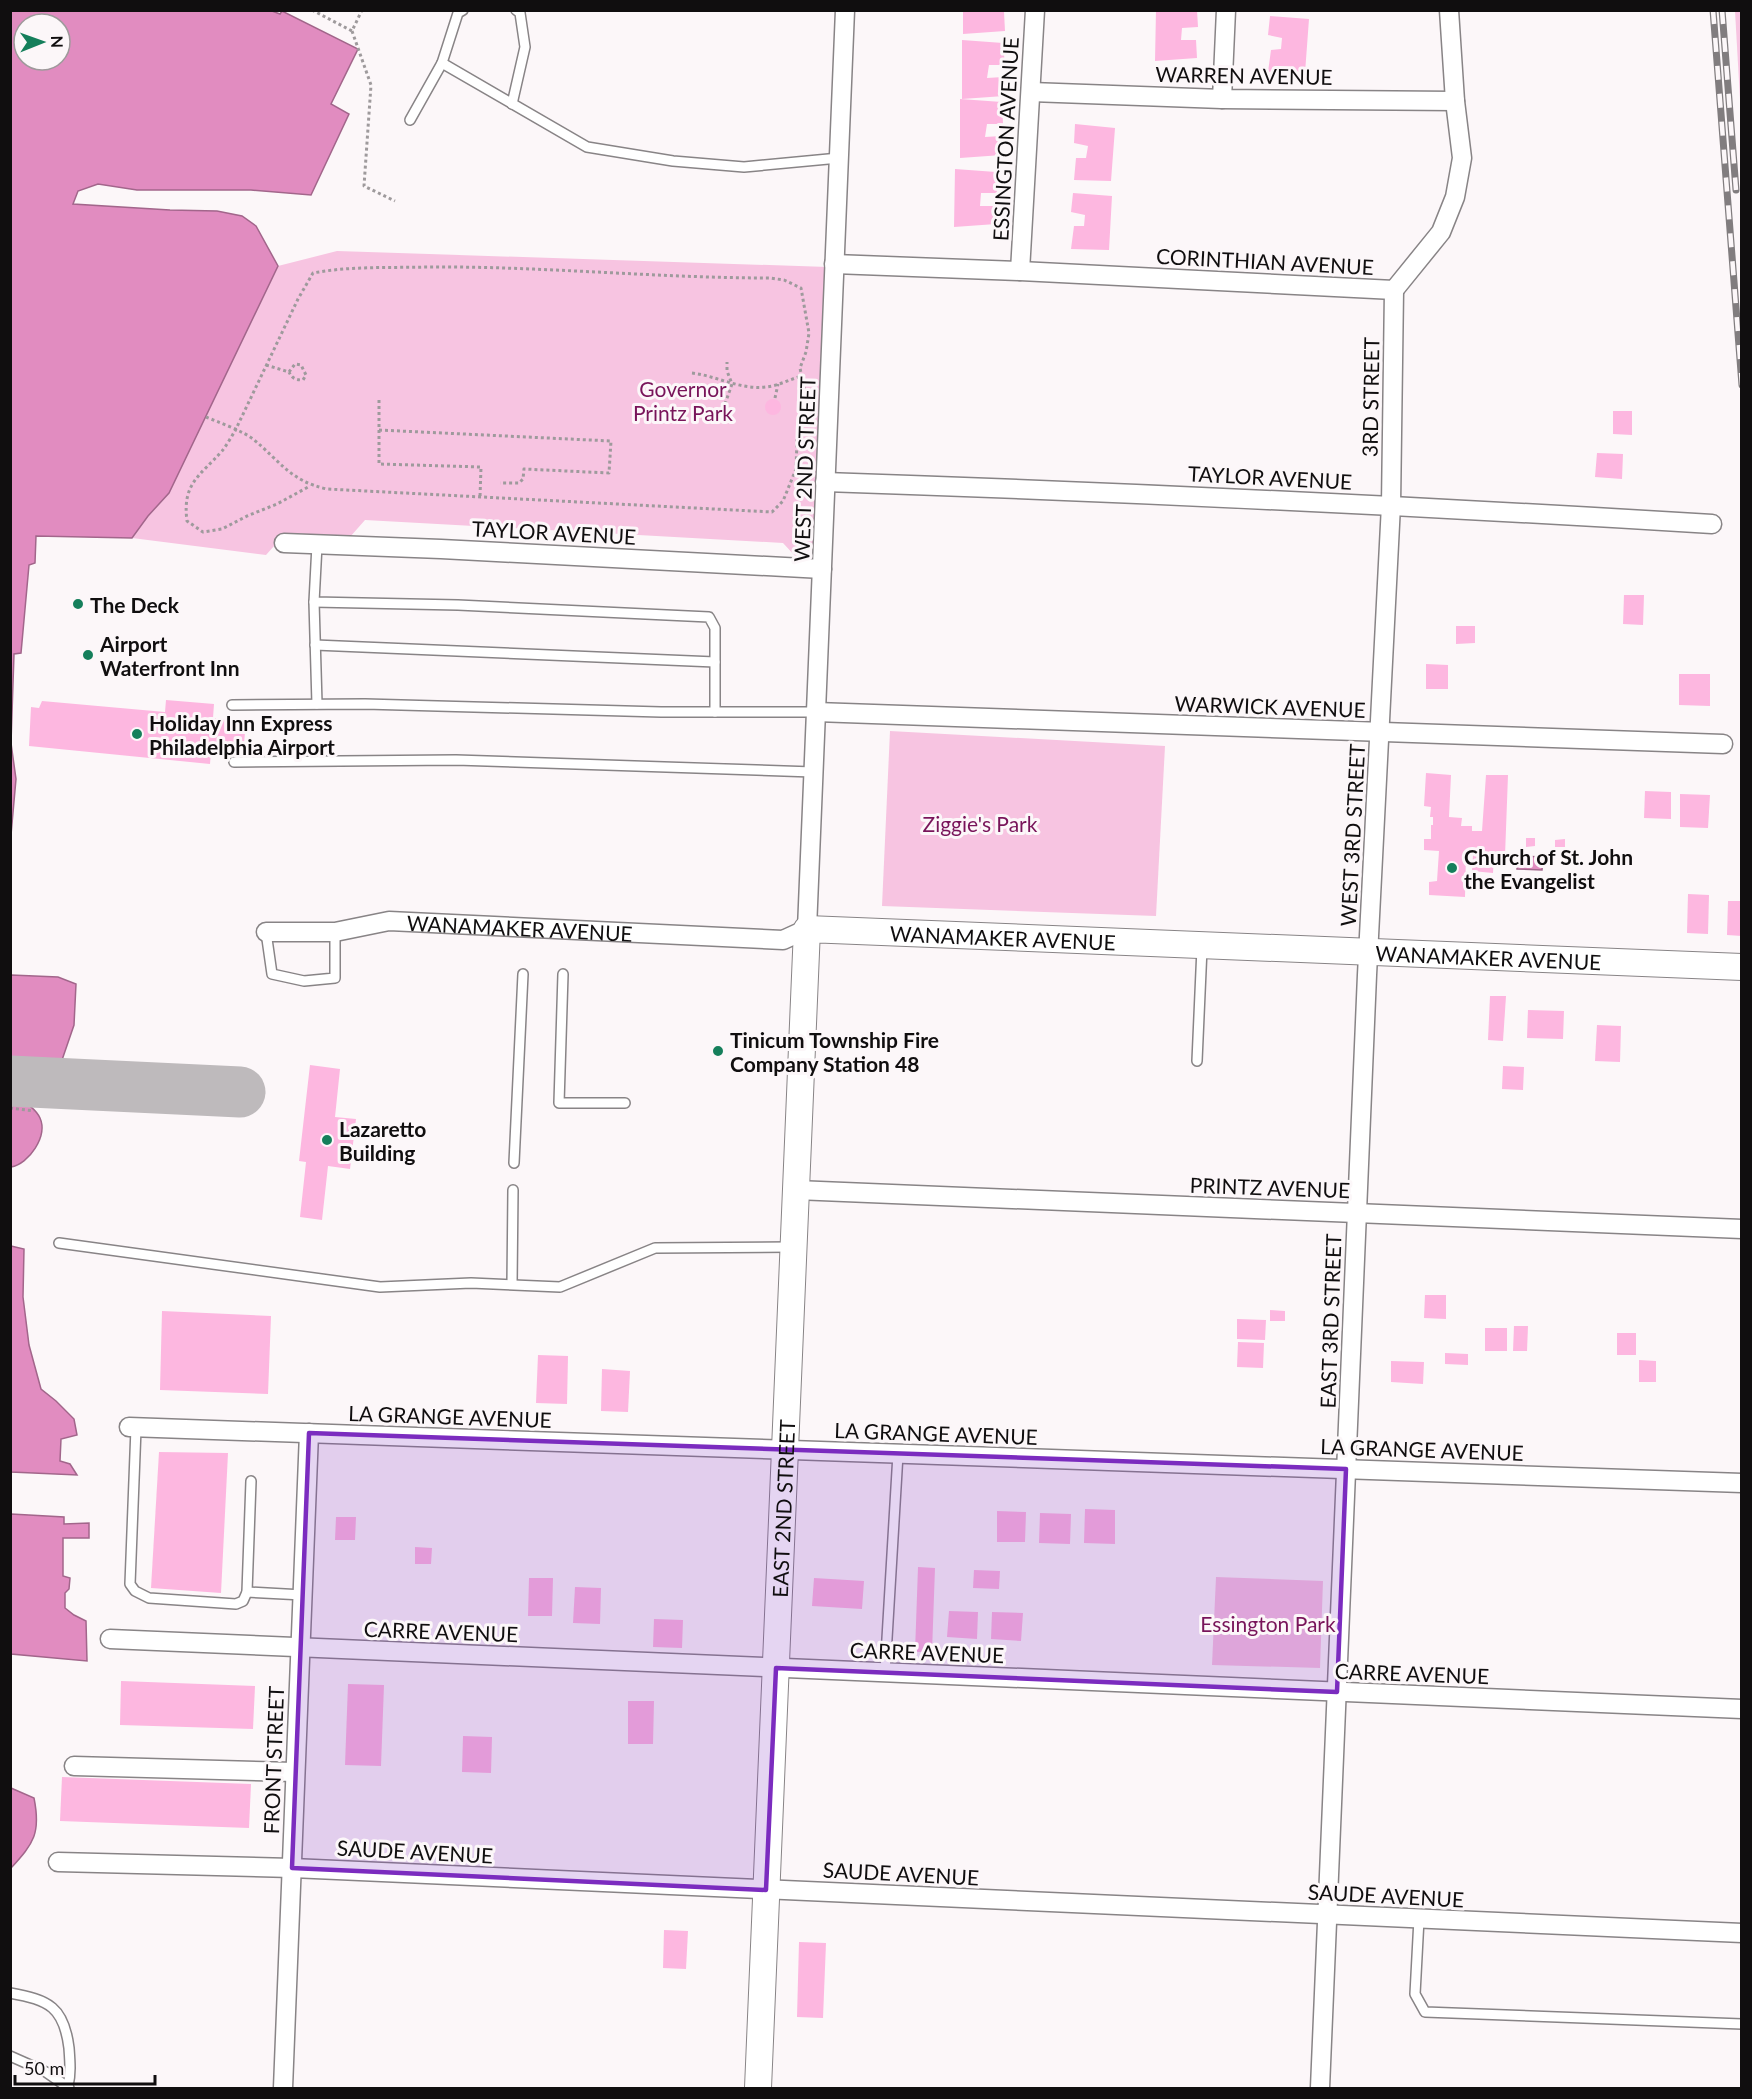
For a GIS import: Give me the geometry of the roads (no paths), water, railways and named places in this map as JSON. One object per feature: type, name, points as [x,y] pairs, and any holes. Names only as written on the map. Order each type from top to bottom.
[{"type":"street","name":"WEST 2ND STREET","points":[[807,929],[845,10]]},
{"type":"street","name":"ESSINGTON AVENUE","points":[[1020,271],[1035,10]]},
{"type":"street","points":[[1222,99],[1226,10]]},
{"type":"street","name":"CORINTHIAN AVENUE","points":[[834,264],[1394,290],[1441,232],[1455,197],[1462,158],[1455,101],[1449,10]]},
{"type":"street","name":"WARREN AVENUE","points":[[1031,92],[1222,99],[1455,101]]},
{"type":"street","name":"3RD STREET","points":[[1391,505],[1394,290]]},
{"type":"street","name":"TAYLOR AVENUE","points":[[825,482],[1024,488],[1391,505],[1712,524]]},
{"type":"street","name":"WEST 3RD STREET","points":[[1368,952],[1391,505]]},
{"type":"street","name":"TAYLOR AVENUE","points":[[284,543],[822,569]]},
{"type":"street","name":"WARWICK AVENUE","points":[[816,712],[1723,744]]},
{"type":"street","name":"WANAMAKER AVENUE","points":[[266,932],[335,932],[389,921],[783,940],[807,929],[1742,967]]},
{"type":"street","name":"EAST 2ND STREET","points":[[758,2088],[807,929]]},
{"type":"street","name":"EAST 3RD STREET","points":[[1320,2088],[1368,952]]},
{"type":"street","name":"PRINTZ AVENUE","points":[[796,1190],[1742,1229]]},
{"type":"street","name":"LA GRANGE AVENUE","points":[[133,1427],[1742,1483]]},
{"type":"street","name":"FRONT STREET","points":[[283,2088],[309,1433]]},
{"type":"street","name":"CARRE AVENUE","points":[[110,1639],[1742,1709]]},
{"type":"street","points":[[74,1766],[295,1772]]},
{"type":"street","name":"SAUDE AVENUE","points":[[58,1863],[291,1868],[1742,1933]]},
{"type":"lane","points":[[410,120],[442,63],[458,13],[463,10]]},
{"type":"lane","points":[[512,104],[525,47],[520,13],[516,10]]},
{"type":"lane","points":[[442,63],[587,147],[673,161],[744,167],[838,158]]},
{"type":"lane","points":[[317,545],[314,602],[317,704]]},
{"type":"lane","points":[[314,602],[458,605],[709,617],[715,628],[715,712]]},
{"type":"lane","points":[[315,645],[715,662]]},
{"type":"lane","points":[[232,705],[317,704],[816,712]]},
{"type":"lane","points":[[234,762],[456,760],[813,772]]},
{"type":"lane","points":[[266,932],[272,974],[304,981],[335,978],[335,932]]},
{"type":"lane","points":[[1197,1061],[1203,945]]},
{"type":"lane","points":[[514,1163],[523,974]]},
{"type":"lane","points":[[563,974],[560,1103],[625,1103]]},
{"type":"lane","points":[[512,1284],[513,1190]]},
{"type":"lane","points":[[59,1243],[380,1287],[471,1283],[560,1287],[655,1248],[794,1247]]},
{"type":"lane","points":[[133,1427],[130,1584],[135,1591],[149,1598],[236,1604],[243,1600],[247,1592],[251,1481]]},
{"type":"lane","points":[[885,1672],[898,1454]]},
{"type":"lane","points":[[247,1592],[303,1595]]},
{"type":"lane","points":[[1419,1919],[1415,1994],[1425,2012],[1742,2024]]},
{"type":"lane","points":[[10,1993],[35,1998],[53,2008],[64,2021],[71,2074],[69,2087],[46,2072],[10,2056]]},
{"type":"railway","points":[[1713,10],[1742,385]]},
{"type":"railway","points":[[1722,10],[1736,190]]},
{"type":"place","name":"The Deck","points":[[78,604]]},
{"type":"place","name":"Airport Waterfront Inn","points":[[88,655]]},
{"type":"place","name":"Holiday Inn Express Philadelphia Airport","points":[[137,734]]},
{"type":"place","name":"Church of St. John the Evangelist","points":[[1452,868]]},
{"type":"place","name":"Tinicum Township Fire Company Station 48","points":[[718,1051]]},
{"type":"place","name":"Lazaretto Building","points":[[327,1140]]},
{"type":"park label","name":"Governor Printz Park","points":[[683,400]]},
{"type":"park label","name":"Ziggie's Park","points":[[980,823]]},
{"type":"park label","name":"Essington Park","points":[[1268,1623]]}]
